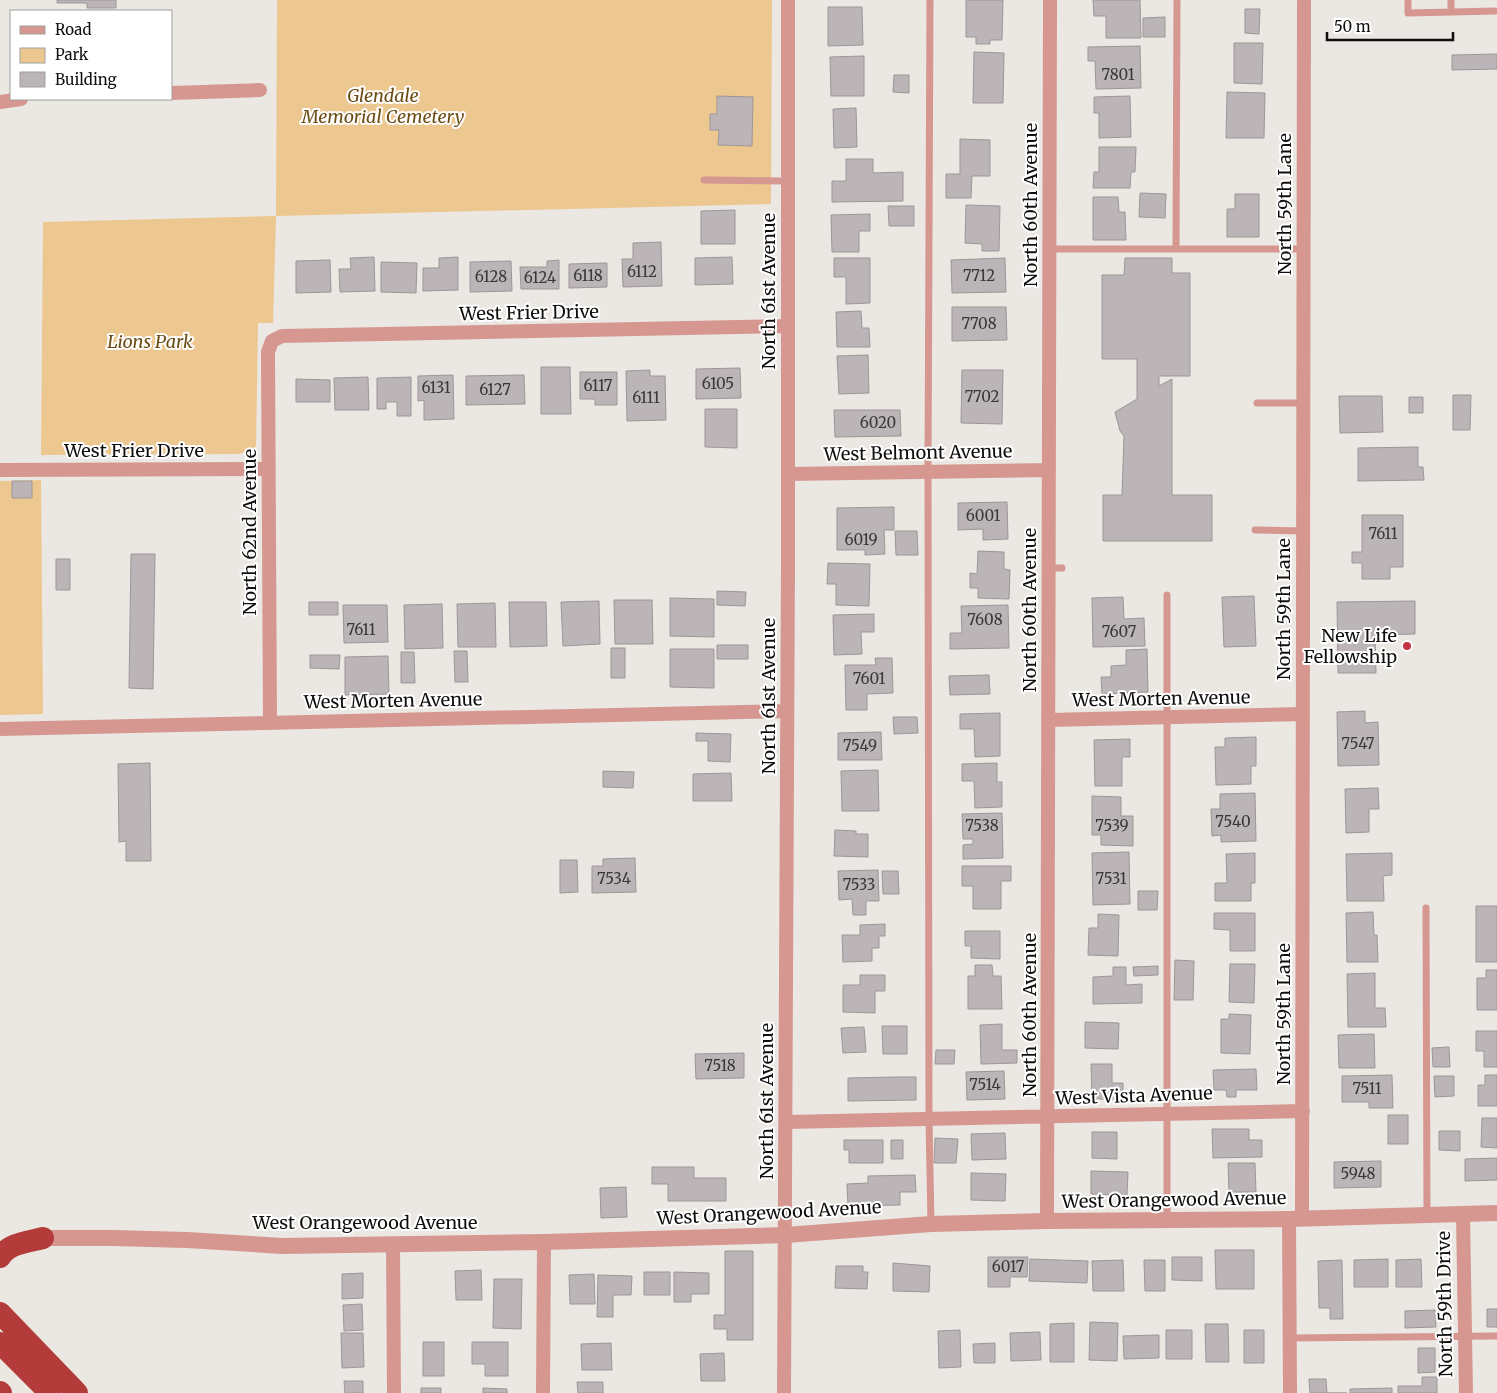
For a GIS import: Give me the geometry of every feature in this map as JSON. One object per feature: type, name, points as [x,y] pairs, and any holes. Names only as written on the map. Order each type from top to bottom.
[{"type":"highway","points":[[0,1234],[43,1238]]},
{"type":"highway","points":[[0,1257],[11,1247],[43,1238]]},
{"type":"highway","points":[[0,1313],[77,1393]]},
{"type":"highway","points":[[0,1343],[50,1393]]},
{"type":"street","name":"North 61st Avenue","points":[[784,1393],[786,1235],[788,0]]},
{"type":"street","name":"North 60th Avenue","points":[[1047,1221],[1049,720],[1055,568],[1049,470],[1050,0]]},
{"type":"street","name":"North 59th Lane","points":[[1290,1393],[1296,1219],[1303,1111],[1304,0]]},
{"type":"street","points":[[172,93],[260,90]]},
{"type":"street","points":[[0,102],[14,100]]},
{"type":"street","name":"West Frier Drive","points":[[272,341],[282,336],[787,326]]},
{"type":"street","name":"North 62nd Avenue","points":[[270,723],[268,352],[272,341]]},
{"type":"street","name":"West Frier Drive","points":[[0,470],[268,469]]},
{"type":"street","name":"West Belmont Avenue","points":[[788,474],[1049,470]]},
{"type":"street","name":"West Morten Avenue","points":[[0,729],[787,711]]},
{"type":"street","name":"West Morten Avenue","points":[[1049,720],[1303,714]]},
{"type":"street","name":"West Vista Avenue","points":[[786,1122],[1303,1111]]},
{"type":"street","name":"West Orangewood Avenue","points":[[43,1238],[168,1239],[282,1246],[544,1242],[786,1235],[931,1224],[1167,1219],[1296,1219],[1497,1213]]},
{"type":"street","name":"North 59th Drive","points":[[1463,1214],[1466,1393]]},
{"type":"street","points":[[543,1393],[544,1242]]},
{"type":"street","points":[[393,1244],[394,1393]]},
{"type":"lane","points":[[930,0],[928,472],[929,1119],[931,1224]]},
{"type":"lane","points":[[1176,249],[1177,0]]},
{"type":"lane","points":[[1408,0],[1408,13],[1495,11]]},
{"type":"lane","points":[[1451,0],[1451,12]]},
{"type":"lane","points":[[704,180],[789,181]]},
{"type":"lane","points":[[1050,249],[1304,249]]},
{"type":"lane","points":[[1257,404],[1303,404]]},
{"type":"lane","points":[[1256,530],[1303,531]]},
{"type":"lane","points":[[1167,595],[1167,1219]]},
{"type":"lane","points":[[1426,908],[1426,1215]]},
{"type":"lane","points":[[1291,1338],[1497,1336]]},
{"type":"green space","name":"Glendale Memorial Cemetery","points":[[277,0],[772,0],[771,204],[276,216]]},
{"type":"green space","name":"Lions Park","points":[[276,216],[273,323],[258,323],[256,446],[254,449],[239,454],[41,455],[43,222]]},
{"type":"green space","points":[[41,480],[43,714],[0,715],[0,481]]},
{"type":"building","points":[[57,0],[116,0],[116,8],[87,8],[87,3],[57,3]]},
{"type":"building","points":[[966,0],[1003,0],[1002,40],[990,40],[990,44],[976,44],[976,37],[966,37]]},
{"type":"building","points":[[1093,0],[1140,0],[1141,38],[1106,38],[1106,16],[1094,16]]},
{"type":"building","points":[[828,7],[862,7],[863,45],[828,46]]},
{"type":"building","points":[[1245,9],[1260,9],[1259,34],[1245,33]]},
{"type":"building","points":[[1165,17],[1165,37],[1143,37],[1143,18]]},
{"type":"building","points":[[1234,43],[1263,43],[1262,84],[1234,83]]},
{"type":"building","points":[[1140,46],[1141,88],[1096,89],[1095,61],[1088,61],[1088,47]]},
{"type":"building","points":[[974,52],[1004,53],[1003,103],[973,103]]},
{"type":"building","points":[[1497,54],[1497,69],[1452,70],[1452,55]]},
{"type":"building","points":[[864,56],[864,96],[831,96],[830,57]]},
{"type":"building","points":[[894,75],[909,75],[909,93],[893,92]]},
{"type":"building","points":[[1227,92],[1265,93],[1264,138],[1226,138]]},
{"type":"building","points":[[717,96],[753,97],[752,146],[718,145],[719,130],[710,130],[710,114],[717,114]]},
{"type":"building","points":[[1130,96],[1131,137],[1099,138],[1099,113],[1094,113],[1094,97]]},
{"type":"building","points":[[856,108],[857,147],[834,148],[833,109]]},
{"type":"building","points":[[960,139],[990,140],[990,176],[972,176],[971,198],[946,198],[946,174],[960,174]]},
{"type":"building","points":[[1099,147],[1136,147],[1135,172],[1131,172],[1130,188],[1093,188],[1094,172],[1099,172]]},
{"type":"building","points":[[846,159],[873,159],[873,173],[903,172],[903,201],[832,202],[832,181],[846,181]]},
{"type":"building","points":[[1140,193],[1166,194],[1165,218],[1139,217]]},
{"type":"building","points":[[1235,194],[1259,194],[1259,237],[1227,237],[1227,209],[1235,209]]},
{"type":"building","points":[[1093,197],[1118,197],[1119,212],[1125,212],[1126,240],[1093,240]]},
{"type":"building","points":[[966,205],[1000,206],[999,251],[982,251],[982,244],[965,243]]},
{"type":"building","points":[[888,206],[914,206],[914,226],[889,226]]},
{"type":"building","points":[[735,210],[735,244],[701,244],[701,211]]},
{"type":"building","points":[[870,214],[870,231],[859,231],[859,252],[832,252],[831,215]]},
{"type":"building","points":[[661,242],[662,286],[623,287],[622,259],[633,259],[633,243]]},
{"type":"building","points":[[374,257],[375,291],[340,292],[339,269],[351,269],[350,258]]},
{"type":"building","points":[[458,257],[458,290],[423,291],[423,268],[439,268],[439,258]]},
{"type":"building","points":[[732,257],[733,284],[695,285],[695,258]]},
{"type":"building","points":[[834,258],[870,258],[870,303],[846,304],[846,277],[834,277]]},
{"type":"building","points":[[1005,258],[1006,292],[952,293],[951,260]]},
{"type":"building","points":[[1125,258],[1172,258],[1172,273],[1190,273],[1190,376],[1159,376],[1159,386],[1172,379],[1172,495],[1212,495],[1212,541],[1103,541],[1103,495],[1122,495],[1124,436],[1120,431],[1115,412],[1137,399],[1137,359],[1102,359],[1102,275],[1124,275]]},
{"type":"building","points":[[330,260],[331,292],[296,293],[296,261]]},
{"type":"building","points":[[559,260],[559,289],[521,289],[520,267],[547,267],[547,261]]},
{"type":"building","points":[[511,261],[512,291],[470,292],[470,262]]},
{"type":"building","points":[[381,262],[417,263],[416,293],[381,292]]},
{"type":"building","points":[[607,263],[607,287],[569,288],[569,264]]},
{"type":"building","points":[[952,307],[1006,307],[1007,340],[952,341]]},
{"type":"building","points":[[861,311],[862,328],[869,328],[870,347],[837,347],[836,312]]},
{"type":"building","points":[[868,355],[869,393],[839,394],[837,356]]},
{"type":"building","points":[[541,367],[570,367],[571,414],[541,414]]},
{"type":"building","points":[[740,368],[741,398],[696,399],[696,369]]},
{"type":"building","points":[[650,370],[650,376],[665,376],[666,420],[627,421],[626,371]]},
{"type":"building","points":[[962,370],[1003,370],[1002,424],[961,423]]},
{"type":"building","points":[[580,372],[617,372],[617,405],[595,405],[595,399],[580,399]]},
{"type":"building","points":[[453,375],[454,419],[424,420],[424,400],[418,401],[418,376]]},
{"type":"building","points":[[524,375],[525,404],[466,405],[466,376]]},
{"type":"building","points":[[368,377],[369,410],[335,410],[334,378]]},
{"type":"building","points":[[411,377],[411,416],[397,416],[397,402],[386,402],[386,409],[377,409],[377,378]]},
{"type":"building","points":[[296,379],[330,380],[330,402],[296,402]]},
{"type":"building","points":[[1453,395],[1471,395],[1470,430],[1453,430]]},
{"type":"building","points":[[1339,396],[1382,396],[1383,432],[1340,433]]},
{"type":"building","points":[[1409,397],[1423,397],[1423,413],[1409,413]]},
{"type":"building","points":[[705,409],[737,409],[737,448],[705,447]]},
{"type":"building","points":[[834,410],[900,410],[901,436],[835,437]]},
{"type":"building","points":[[1418,447],[1418,467],[1423,467],[1424,480],[1358,481],[1358,448]]},
{"type":"building","points":[[12,481],[32,481],[32,498],[12,498]]},
{"type":"building","points":[[1007,502],[1008,539],[983,540],[983,529],[958,530],[958,503]]},
{"type":"building","points":[[894,507],[894,530],[884,530],[885,554],[865,555],[865,550],[837,550],[837,508]]},
{"type":"building","points":[[1362,515],[1403,515],[1403,567],[1390,567],[1390,579],[1362,579],[1362,563],[1352,563],[1352,552],[1362,552]]},
{"type":"building","points":[[895,531],[917,531],[918,555],[896,555]]},
{"type":"building","points":[[978,551],[1004,552],[1004,569],[1010,570],[1009,599],[978,598],[978,588],[970,588],[970,573],[977,574]]},
{"type":"building","points":[[131,554],[155,554],[153,689],[129,688]]},
{"type":"building","points":[[56,559],[70,559],[70,590],[56,590]]},
{"type":"building","points":[[828,563],[870,564],[869,606],[836,605],[836,584],[827,584]]},
{"type":"building","points":[[717,591],[746,592],[745,606],[717,605]]},
{"type":"building","points":[[1254,596],[1256,646],[1224,647],[1222,597]]},
{"type":"building","points":[[1123,597],[1124,619],[1144,618],[1145,646],[1093,647],[1092,598]]},
{"type":"building","points":[[670,598],[714,599],[714,637],[670,636]]},
{"type":"building","points":[[614,600],[652,600],[653,644],[615,644]]},
{"type":"building","points":[[599,601],[600,644],[563,646],[561,602]]},
{"type":"building","points":[[1415,601],[1415,634],[1375,635],[1376,673],[1338,673],[1337,602]]},
{"type":"building","points":[[309,602],[338,602],[338,615],[309,615]]},
{"type":"building","points":[[509,602],[546,602],[547,646],[510,647]]},
{"type":"building","points":[[495,603],[496,647],[458,647],[457,604]]},
{"type":"building","points":[[442,604],[443,648],[405,649],[404,605]]},
{"type":"building","points":[[343,605],[387,605],[388,642],[344,643]]},
{"type":"building","points":[[1008,605],[1009,648],[950,649],[950,633],[962,633],[961,606]]},
{"type":"building","points":[[874,614],[874,632],[861,632],[862,654],[834,655],[833,615]]},
{"type":"building","points":[[717,645],[748,645],[748,659],[717,659]]},
{"type":"building","points":[[611,648],[625,648],[625,678],[611,678]]},
{"type":"building","points":[[670,649],[714,649],[714,688],[670,687]]},
{"type":"building","points":[[1147,649],[1148,692],[1102,694],[1101,677],[1111,677],[1111,666],[1126,665],[1126,650]]},
{"type":"building","points":[[454,651],[467,651],[468,682],[455,682]]},
{"type":"building","points":[[401,652],[414,652],[415,683],[401,683]]},
{"type":"building","points":[[310,655],[340,655],[339,669],[310,668]]},
{"type":"building","points":[[388,656],[389,694],[345,695],[345,657]]},
{"type":"building","points":[[875,658],[892,658],[893,693],[867,694],[867,710],[846,710],[845,665],[876,665]]},
{"type":"building","points":[[989,675],[990,694],[950,695],[949,676]]},
{"type":"building","points":[[1365,711],[1365,723],[1378,722],[1379,765],[1338,766],[1337,712]]},
{"type":"building","points":[[1000,713],[1000,756],[975,757],[974,729],[960,729],[960,714]]},
{"type":"building","points":[[893,717],[917,717],[918,733],[894,734]]},
{"type":"building","points":[[881,732],[882,760],[838,760],[838,733]]},
{"type":"building","points":[[696,733],[731,734],[730,762],[708,761],[708,741],[696,741]]},
{"type":"building","points":[[1256,737],[1256,766],[1251,766],[1251,784],[1216,785],[1215,747],[1225,747],[1225,738]]},
{"type":"building","points":[[1130,739],[1130,757],[1122,757],[1122,786],[1095,786],[1094,740]]},
{"type":"building","points":[[150,763],[151,861],[126,861],[126,841],[119,842],[118,764]]},
{"type":"building","points":[[997,763],[997,782],[1002,782],[1002,807],[975,808],[974,781],[962,781],[962,764]]},
{"type":"building","points":[[878,770],[879,811],[842,811],[841,771]]},
{"type":"building","points":[[603,771],[634,772],[633,788],[603,787]]},
{"type":"building","points":[[731,773],[732,801],[693,801],[693,774]]},
{"type":"building","points":[[1378,788],[1379,809],[1369,809],[1369,832],[1346,833],[1345,789]]},
{"type":"building","points":[[1255,793],[1256,841],[1221,842],[1221,835],[1212,836],[1211,809],[1220,809],[1220,794]]},
{"type":"building","points":[[1092,796],[1121,797],[1121,816],[1133,816],[1133,846],[1101,845],[1101,835],[1092,835]]},
{"type":"building","points":[[1002,813],[1003,858],[963,859],[963,845],[973,844],[973,839],[963,839],[962,814]]},
{"type":"building","points":[[835,830],[856,831],[856,834],[868,834],[868,857],[834,856]]},
{"type":"building","points":[[1129,852],[1130,904],[1093,905],[1092,853]]},
{"type":"building","points":[[1255,853],[1255,883],[1251,883],[1251,901],[1215,901],[1215,883],[1227,883],[1226,854]]},
{"type":"building","points":[[1392,853],[1392,875],[1383,876],[1384,901],[1347,901],[1346,854]]},
{"type":"building","points":[[635,858],[636,892],[592,893],[592,866],[603,866],[603,859]]},
{"type":"building","points":[[560,860],[577,860],[578,892],[560,893]]},
{"type":"building","points":[[962,866],[1011,866],[1011,881],[1001,881],[1001,909],[973,909],[973,886],[962,886]]},
{"type":"building","points":[[878,870],[879,901],[866,901],[866,915],[853,915],[852,899],[839,900],[838,871]]},
{"type":"building","points":[[882,871],[898,871],[899,894],[883,894]]},
{"type":"building","points":[[1138,891],[1158,891],[1157,910],[1138,910]]},
{"type":"building","points":[[1476,906],[1497,906],[1497,962],[1476,962]]},
{"type":"building","points":[[1373,912],[1374,935],[1377,935],[1378,962],[1347,962],[1346,913]]},
{"type":"building","points":[[1214,913],[1255,913],[1255,951],[1230,951],[1230,930],[1214,929]]},
{"type":"building","points":[[1098,914],[1119,915],[1118,956],[1088,955],[1089,928],[1098,928]]},
{"type":"building","points":[[885,924],[885,936],[879,936],[879,948],[872,948],[872,961],[843,962],[842,935],[860,935],[860,925]]},
{"type":"building","points":[[965,931],[1000,931],[1000,959],[971,958],[971,946],[965,946]]},
{"type":"building","points":[[1175,960],[1194,961],[1193,1000],[1174,1000]]},
{"type":"building","points":[[1230,964],[1255,964],[1254,1003],[1229,1002]]},
{"type":"building","points":[[975,965],[992,965],[993,976],[1001,976],[1002,1009],[968,1009],[968,976],[975,976]]},
{"type":"building","points":[[1158,966],[1158,975],[1134,976],[1133,967]]},
{"type":"building","points":[[1113,967],[1126,967],[1126,985],[1142,984],[1142,1003],[1093,1004],[1093,977],[1113,976]]},
{"type":"building","points":[[1486,970],[1497,970],[1497,1010],[1477,1010],[1477,978],[1486,978]]},
{"type":"building","points":[[1375,973],[1375,1008],[1385,1008],[1386,1027],[1348,1027],[1347,974]]},
{"type":"building","points":[[860,975],[885,975],[885,991],[875,991],[875,1013],[843,1012],[843,985],[860,985]]},
{"type":"building","points":[[1229,1014],[1251,1015],[1250,1054],[1221,1053],[1221,1019],[1229,1019]]},
{"type":"building","points":[[1085,1022],[1119,1023],[1118,1049],[1085,1048]]},
{"type":"building","points":[[1002,1024],[1002,1050],[1017,1050],[1017,1063],[981,1064],[980,1025]]},
{"type":"building","points":[[882,1026],[907,1026],[907,1054],[883,1054]]},
{"type":"building","points":[[864,1027],[866,1052],[843,1053],[841,1028]]},
{"type":"building","points":[[1476,1031],[1497,1031],[1497,1067],[1484,1067],[1484,1051],[1476,1051]]},
{"type":"building","points":[[1374,1034],[1375,1068],[1339,1068],[1338,1035]]},
{"type":"building","points":[[1449,1047],[1450,1067],[1433,1067],[1432,1048]]},
{"type":"building","points":[[936,1050],[955,1050],[954,1064],[935,1064]]},
{"type":"building","points":[[744,1053],[744,1078],[696,1079],[695,1054]]},
{"type":"building","points":[[1091,1064],[1112,1064],[1112,1083],[1123,1083],[1123,1099],[1092,1099]]},
{"type":"building","points":[[1256,1069],[1257,1090],[1236,1090],[1236,1097],[1227,1097],[1226,1090],[1214,1090],[1213,1070]]},
{"type":"building","points":[[1004,1071],[1005,1099],[967,1100],[966,1072]]},
{"type":"building","points":[[1392,1075],[1393,1108],[1369,1108],[1369,1102],[1342,1102],[1342,1076]]},
{"type":"building","points":[[1485,1075],[1497,1075],[1497,1106],[1478,1106],[1478,1085],[1485,1085]]},
{"type":"building","points":[[1434,1076],[1454,1076],[1454,1096],[1435,1097]]},
{"type":"building","points":[[916,1077],[916,1100],[848,1101],[848,1078]]},
{"type":"building","points":[[1388,1115],[1408,1115],[1408,1144],[1388,1144]]},
{"type":"building","points":[[1482,1118],[1497,1118],[1497,1148],[1481,1147]]},
{"type":"building","points":[[1212,1129],[1249,1129],[1249,1140],[1262,1140],[1262,1157],[1213,1158]]},
{"type":"building","points":[[1439,1131],[1460,1131],[1460,1151],[1439,1150]]},
{"type":"building","points":[[1092,1132],[1117,1132],[1117,1159],[1092,1158]]},
{"type":"building","points":[[1005,1133],[1006,1159],[972,1160],[971,1134]]},
{"type":"building","points":[[935,1138],[958,1139],[956,1163],[934,1163]]},
{"type":"building","points":[[844,1140],[883,1140],[883,1163],[849,1163],[849,1150],[844,1150]]},
{"type":"building","points":[[891,1140],[903,1140],[903,1159],[891,1159]]},
{"type":"building","points":[[1497,1158],[1497,1180],[1465,1181],[1465,1159]]},
{"type":"building","points":[[1381,1161],[1381,1187],[1334,1188],[1334,1162]]},
{"type":"building","points":[[1228,1163],[1255,1163],[1256,1192],[1229,1192]]},
{"type":"building","points":[[652,1167],[694,1167],[694,1178],[726,1178],[726,1201],[668,1201],[668,1184],[652,1184]]},
{"type":"building","points":[[1091,1171],[1128,1172],[1127,1195],[1091,1194]]},
{"type":"building","points":[[971,1173],[1006,1174],[1005,1201],[971,1200]]},
{"type":"building","points":[[915,1175],[916,1192],[900,1192],[900,1205],[848,1206],[847,1184],[868,1183],[868,1176]]},
{"type":"building","points":[[626,1187],[627,1217],[601,1218],[600,1188]]},
{"type":"building","points":[[1215,1250],[1254,1250],[1254,1289],[1216,1289]]},
{"type":"building","points":[[725,1251],[753,1251],[753,1340],[727,1340],[727,1329],[714,1329],[714,1315],[725,1315]]},
{"type":"building","points":[[988,1257],[1028,1257],[1027,1277],[1010,1277],[1010,1287],[988,1287]]},
{"type":"building","points":[[1172,1257],[1202,1257],[1202,1281],[1172,1280]]},
{"type":"building","points":[[1030,1259],[1088,1261],[1087,1283],[1029,1281]]},
{"type":"building","points":[[1388,1259],[1388,1287],[1354,1287],[1354,1260]]},
{"type":"building","points":[[1421,1259],[1422,1287],[1396,1287],[1396,1260]]},
{"type":"building","points":[[1123,1260],[1124,1291],[1093,1291],[1092,1261]]},
{"type":"building","points":[[1144,1260],[1165,1260],[1165,1291],[1145,1291]]},
{"type":"building","points":[[1342,1260],[1343,1319],[1330,1319],[1330,1308],[1319,1308],[1318,1261]]},
{"type":"building","points":[[893,1263],[930,1266],[929,1292],[893,1291]]},
{"type":"building","points":[[836,1266],[863,1266],[863,1272],[868,1272],[867,1289],[835,1288]]},
{"type":"building","points":[[481,1270],[482,1300],[456,1300],[455,1271]]},
{"type":"building","points":[[644,1272],[670,1272],[670,1295],[644,1295]]},
{"type":"building","points":[[674,1272],[709,1273],[709,1294],[691,1294],[691,1302],[674,1302]]},
{"type":"building","points":[[363,1273],[363,1298],[342,1299],[342,1274]]},
{"type":"building","points":[[594,1274],[595,1304],[570,1304],[569,1275]]},
{"type":"building","points":[[598,1275],[632,1276],[631,1295],[613,1295],[613,1317],[597,1317]]},
{"type":"building","points":[[494,1279],[522,1279],[521,1329],[493,1328]]},
{"type":"building","points":[[362,1304],[363,1330],[344,1331],[343,1305]]},
{"type":"building","points":[[1487,1309],[1497,1309],[1497,1327],[1487,1327]]},
{"type":"building","points":[[1435,1310],[1436,1327],[1405,1328],[1405,1311]]},
{"type":"building","points":[[1090,1322],[1118,1323],[1117,1361],[1089,1360]]},
{"type":"building","points":[[1074,1323],[1074,1362],[1050,1362],[1050,1324]]},
{"type":"building","points":[[1205,1324],[1228,1324],[1229,1362],[1206,1362]]},
{"type":"building","points":[[960,1330],[961,1367],[939,1368],[938,1331]]},
{"type":"building","points":[[1166,1330],[1192,1330],[1192,1359],[1166,1359]]},
{"type":"building","points":[[1244,1330],[1264,1330],[1264,1363],[1244,1363]]},
{"type":"building","points":[[1040,1332],[1041,1360],[1011,1361],[1010,1333]]},
{"type":"building","points":[[341,1333],[363,1333],[364,1367],[342,1368]]},
{"type":"building","points":[[1159,1335],[1159,1358],[1124,1359],[1123,1336]]},
{"type":"building","points":[[423,1342],[444,1342],[444,1376],[423,1376]]},
{"type":"building","points":[[472,1342],[508,1342],[508,1376],[485,1376],[485,1364],[472,1364]]},
{"type":"building","points":[[611,1343],[612,1370],[582,1370],[581,1344]]},
{"type":"building","points":[[995,1343],[995,1363],[974,1363],[973,1344]]},
{"type":"building","points":[[1418,1348],[1435,1348],[1435,1372],[1418,1373]]},
{"type":"building","points":[[724,1353],[725,1381],[701,1381],[700,1354]]},
{"type":"building","points":[[1422,1377],[1437,1377],[1437,1393],[1398,1393],[1398,1386],[1422,1386]]},
{"type":"building","points":[[1309,1379],[1326,1379],[1327,1393],[1310,1393]]},
{"type":"building","points":[[344,1381],[363,1381],[363,1393],[345,1393]]},
{"type":"building","points":[[577,1382],[603,1382],[603,1393],[578,1393]]},
{"type":"building","points":[[421,1388],[441,1388],[441,1393],[421,1393]]},
{"type":"building","points":[[483,1388],[507,1389],[507,1393],[483,1393]]},
{"type":"building","points":[[1392,1388],[1392,1393],[1350,1393],[1350,1389]]},
{"type":"place","name":"New Life Fellowship","points":[[1407,646]]}]
